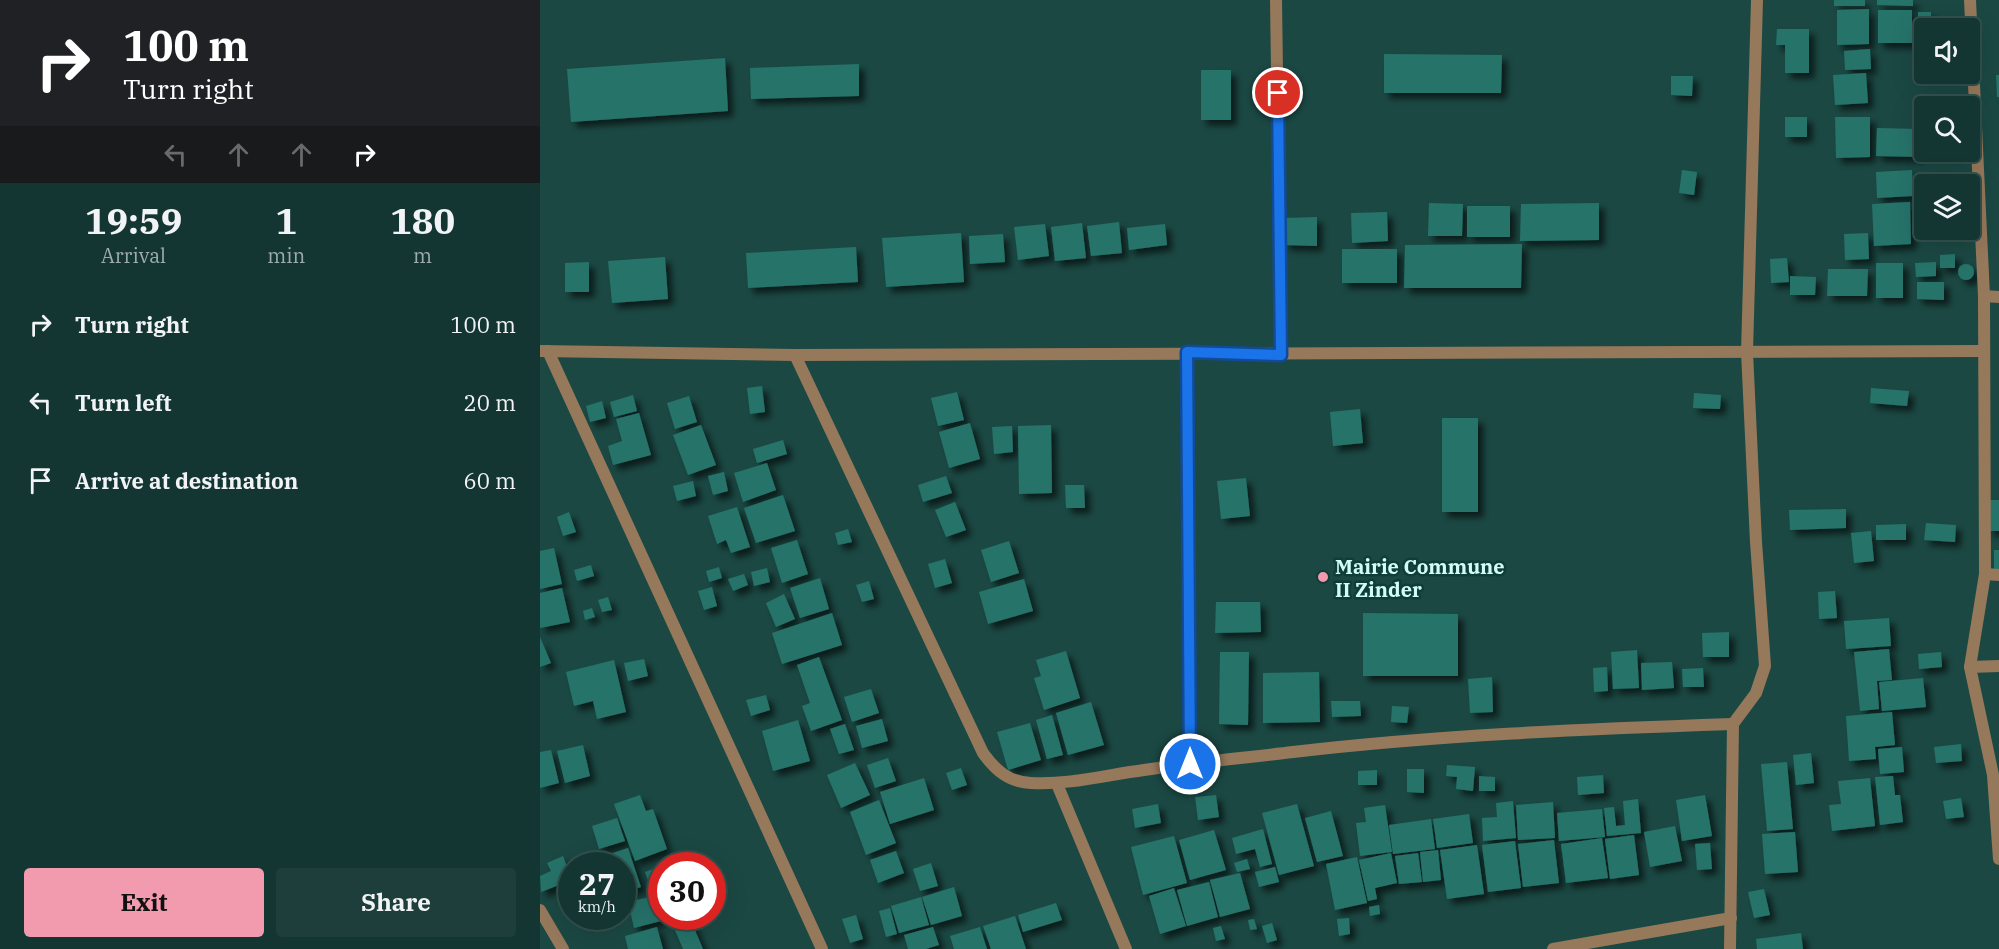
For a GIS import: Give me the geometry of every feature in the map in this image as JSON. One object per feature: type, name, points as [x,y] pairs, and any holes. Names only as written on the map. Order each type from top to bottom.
[{"type":"street","points":[[1276,0],[1281,355]]},
{"type":"street","points":[[1731,949],[1733,724],[1756,693],[1765,666],[1746,352],[1757,0]]},
{"type":"street","points":[[1970,0],[1984,296],[1985,574],[1970,667],[1996,776],[1999,859]]},
{"type":"street","points":[[1984,296],[1999,297]]},
{"type":"street","points":[[822,949],[544,351],[795,355],[1187,352],[1281,355],[1984,351]]},
{"type":"street","points":[[1187,352],[1190,764]]},
{"type":"street","points":[[795,355],[983,753],[1005,777],[1015,781],[1056,784],[1190,764],[1393,741],[1541,730],[1733,724]]},
{"type":"street","points":[[1985,574],[1999,575]]},
{"type":"street","points":[[1970,667],[1999,666]]},
{"type":"street","points":[[1056,784],[1126,949]]},
{"type":"street","points":[[540,910],[563,949]]},
{"type":"street","points":[[1553,949],[1731,918]]},
{"type":"building","points":[[1834,0],[1865,0],[1865,6],[1834,6]]},
{"type":"building","points":[[1877,0],[1913,0],[1913,6],[1877,5]]},
{"type":"building","points":[[1869,9],[1869,44],[1837,45],[1837,10]]},
{"type":"building","points":[[1878,10],[1912,10],[1912,43],[1878,43]]},
{"type":"building","points":[[1918,12],[1931,12],[1931,18],[1918,18]]},
{"type":"building","points":[[1777,29],[1809,29],[1809,73],[1785,73],[1785,45],[1776,45]]},
{"type":"building","points":[[1870,49],[1871,69],[1845,70],[1844,51]]},
{"type":"building","points":[[1384,54],[1502,55],[1501,93],[1384,93]]},
{"type":"building","points":[[725,58],[728,111],[571,122],[567,69]]},
{"type":"building","points":[[859,64],[859,96],[751,99],[750,68]]},
{"type":"building","points":[[1201,70],[1231,70],[1231,120],[1201,120]]},
{"type":"building","points":[[1866,73],[1868,103],[1835,105],[1833,75]]},
{"type":"building","points":[[1996,75],[1999,75],[1999,97],[1997,97]]},
{"type":"building","points":[[1671,76],[1693,76],[1692,96],[1671,95]]},
{"type":"building","points":[[1785,117],[1807,117],[1807,137],[1785,137]]},
{"type":"building","points":[[1835,117],[1870,117],[1870,157],[1836,158]]},
{"type":"building","points":[[1877,128],[1914,129],[1914,157],[1876,156]]},
{"type":"building","points":[[1682,170],[1697,172],[1694,195],[1679,193]]},
{"type":"building","points":[[1912,170],[1913,196],[1877,198],[1876,172]]},
{"type":"building","points":[[1910,202],[1911,244],[1874,246],[1872,204]]},
{"type":"building","points":[[1429,203],[1463,204],[1462,236],[1428,236]]},
{"type":"building","points":[[1599,203],[1599,240],[1520,241],[1521,204]]},
{"type":"building","points":[[1467,206],[1510,206],[1510,237],[1467,237]]},
{"type":"building","points":[[1387,212],[1388,241],[1352,243],[1351,213]]},
{"type":"building","points":[[1317,217],[1317,246],[1284,245],[1284,218]]},
{"type":"building","points":[[1119,222],[1122,253],[1091,256],[1087,226]]},
{"type":"building","points":[[1082,223],[1086,258],[1055,261],[1051,227]]},
{"type":"building","points":[[1045,224],[1049,256],[1018,260],[1014,227]]},
{"type":"building","points":[[1165,224],[1167,245],[1129,250],[1127,228]]},
{"type":"building","points":[[961,233],[964,282],[886,287],[882,238]]},
{"type":"building","points":[[1868,233],[1869,259],[1845,260],[1844,234]]},
{"type":"building","points":[[1003,234],[1005,262],[970,264],[969,236]]},
{"type":"building","points":[[1522,244],[1521,288],[1404,288],[1405,245]]},
{"type":"building","points":[[856,247],[858,282],[748,288],[746,253]]},
{"type":"building","points":[[1342,249],[1397,249],[1397,283],[1342,283]]},
{"type":"building","points":[[1955,254],[1955,268],[1940,268],[1940,255]]},
{"type":"building","points":[[665,257],[668,299],[612,303],[608,261]]},
{"type":"building","points":[[1787,258],[1789,282],[1771,283],[1770,259]]},
{"type":"building","points":[[589,262],[589,292],[565,292],[565,263]]},
{"type":"building","points":[[1936,262],[1936,276],[1916,277],[1915,263]]},
{"type":"building","points":[[1876,263],[1903,263],[1903,298],[1876,298]]},
{"type":"building","points":[[1966,264],[1972,266],[1974,272],[1972,278],[1966,280],[1960,278],[1958,272],[1960,266]]},
{"type":"building","points":[[1828,269],[1868,269],[1867,296],[1827,296]]},
{"type":"building","points":[[1790,276],[1816,277],[1815,295],[1790,295]]},
{"type":"building","points":[[1917,282],[1944,282],[1944,300],[1917,299]]},
{"type":"building","points":[[762,386],[765,412],[750,414],[747,388]]},
{"type":"building","points":[[1871,388],[1909,391],[1907,406],[1870,403]]},
{"type":"building","points":[[957,392],[964,420],[938,426],[931,398]]},
{"type":"building","points":[[1694,393],[1721,395],[1720,409],[1693,408]]},
{"type":"building","points":[[633,395],[637,411],[614,417],[610,402]]},
{"type":"building","points":[[689,396],[697,422],[675,429],[667,403]]},
{"type":"building","points":[[602,401],[606,418],[590,422],[586,406]]},
{"type":"building","points":[[1360,409],[1363,443],[1333,446],[1330,412]]},
{"type":"building","points":[[639,413],[651,455],[613,465],[608,446],[622,441],[616,419]]},
{"type":"building","points":[[1442,418],[1478,418],[1478,512],[1442,512]]},
{"type":"building","points":[[970,423],[980,459],[949,468],[939,432]]},
{"type":"building","points":[[701,425],[716,465],[688,475],[673,435]]},
{"type":"building","points":[[1051,425],[1052,493],[1019,494],[1018,426]]},
{"type":"building","points":[[1012,426],[1013,452],[994,454],[992,427]]},
{"type":"building","points":[[783,440],[787,454],[757,463],[753,449]]},
{"type":"building","points":[[767,463],[776,490],[743,502],[734,473]]},
{"type":"building","points":[[724,472],[728,491],[713,495],[708,476]]},
{"type":"building","points":[[946,476],[952,493],[923,502],[918,485]]},
{"type":"building","points":[[1246,478],[1250,516],[1221,519],[1217,481]]},
{"type":"building","points":[[693,481],[696,496],[677,501],[673,486]]},
{"type":"building","points":[[1065,485],[1084,485],[1085,508],[1066,508]]},
{"type":"building","points":[[783,495],[795,531],[756,543],[744,508]]},
{"type":"building","points":[[1989,500],[1999,500],[1999,531],[1988,531]]},
{"type":"building","points":[[955,502],[966,530],[946,537],[935,510]]},
{"type":"building","points":[[737,507],[750,547],[731,553],[726,540],[717,544],[708,516]]},
{"type":"building","points":[[1846,509],[1846,528],[1790,530],[1789,510]]},
{"type":"building","points":[[569,512],[576,532],[563,536],[557,517]]},
{"type":"building","points":[[1926,523],[1956,525],[1955,542],[1924,540]]},
{"type":"building","points":[[1906,524],[1906,540],[1876,540],[1876,525]]},
{"type":"building","points":[[848,529],[852,542],[838,545],[835,533]]},
{"type":"building","points":[[1871,531],[1874,561],[1854,563],[1851,533]]},
{"type":"building","points":[[797,540],[808,574],[782,583],[771,548]]},
{"type":"building","points":[[1009,541],[1019,573],[991,582],[981,550]]},
{"type":"building","points":[[554,548],[562,584],[540,589],[540,551]]},
{"type":"building","points":[[1994,550],[1999,550],[1999,573],[1994,573]]},
{"type":"building","points":[[945,559],[952,583],[935,588],[928,564]]},
{"type":"building","points":[[591,565],[594,576],[577,581],[574,570]]},
{"type":"building","points":[[719,567],[722,578],[709,582],[706,571]]},
{"type":"building","points":[[767,568],[770,582],[754,586],[751,572]]},
{"type":"building","points":[[744,574],[748,585],[733,591],[728,579]]},
{"type":"building","points":[[820,578],[829,609],[800,618],[790,588]]},
{"type":"building","points":[[1024,579],[1033,611],[988,624],[979,592]]},
{"type":"building","points":[[869,581],[874,599],[862,602],[856,585]]},
{"type":"building","points":[[712,587],[717,606],[704,610],[698,591]]},
{"type":"building","points":[[562,588],[570,622],[540,628],[540,593]]},
{"type":"building","points":[[1835,591],[1837,618],[1819,619],[1818,592]]},
{"type":"building","points":[[784,594],[795,619],[776,627],[766,603]]},
{"type":"building","points":[[608,597],[612,610],[602,612],[598,600]]},
{"type":"building","points":[[1216,602],[1260,602],[1261,632],[1215,633]]},
{"type":"building","points":[[592,608],[595,617],[585,620],[583,611]]},
{"type":"building","points":[[832,613],[842,645],[782,664],[772,633]]},
{"type":"building","points":[[1363,613],[1458,614],[1458,676],[1363,676]]},
{"type":"building","points":[[1889,618],[1891,646],[1846,649],[1844,621]]},
{"type":"building","points":[[1729,632],[1729,657],[1703,657],[1702,633]]},
{"type":"building","points":[[540,637],[551,663],[540,667]]},
{"type":"building","points":[[1889,649],[1892,680],[1877,681],[1879,709],[1860,711],[1854,652]]},
{"type":"building","points":[[1637,650],[1639,688],[1613,689],[1611,652]]},
{"type":"building","points":[[1066,651],[1080,698],[1044,710],[1034,678],[1041,676],[1036,660]]},
{"type":"building","points":[[1220,652],[1249,652],[1248,725],[1219,724]]},
{"type":"building","points":[[1941,652],[1942,667],[1919,669],[1918,654]]},
{"type":"building","points":[[819,657],[842,720],[811,731],[802,706],[810,703],[797,665]]},
{"type":"building","points":[[644,659],[648,676],[628,681],[624,663]]},
{"type":"building","points":[[614,660],[626,712],[597,719],[593,701],[574,706],[566,672]]},
{"type":"building","points":[[1672,662],[1674,688],[1642,690],[1641,663]]},
{"type":"building","points":[[1607,667],[1608,691],[1594,692],[1593,668]]},
{"type":"building","points":[[1703,668],[1704,687],[1683,687],[1682,669]]},
{"type":"building","points":[[1319,672],[1320,722],[1263,723],[1263,673]]},
{"type":"building","points":[[1492,677],[1493,712],[1470,713],[1468,679]]},
{"type":"building","points":[[1923,678],[1926,707],[1882,711],[1879,682]]},
{"type":"building","points":[[871,689],[879,713],[852,722],[844,697]]},
{"type":"building","points":[[766,695],[770,710],[751,716],[746,700]]},
{"type":"building","points":[[1331,701],[1360,701],[1361,716],[1332,717]]},
{"type":"building","points":[[1091,702],[1104,745],[1068,755],[1056,713]]},
{"type":"building","points":[[1392,706],[1409,707],[1407,723],[1391,722]]},
{"type":"building","points":[[1892,712],[1895,745],[1875,747],[1876,759],[1849,761],[1846,716]]},
{"type":"building","points":[[1052,715],[1063,755],[1047,759],[1036,720]]},
{"type":"building","points":[[882,719],[888,741],[862,748],[856,726]]},
{"type":"building","points":[[798,720],[810,761],[773,771],[762,731]]},
{"type":"building","points":[[1030,723],[1041,760],[1008,770],[997,732]]},
{"type":"building","points":[[845,724],[854,750],[839,754],[830,729]]},
{"type":"building","points":[[1961,744],[1962,761],[1936,763],[1934,747]]},
{"type":"building","points":[[583,745],[590,776],[565,783],[557,751]]},
{"type":"building","points":[[1902,747],[1904,772],[1880,774],[1878,749]]},
{"type":"building","points":[[551,750],[559,783],[540,788],[540,752]]},
{"type":"building","points":[[1811,753],[1814,783],[1796,785],[1793,755]]},
{"type":"building","points":[[888,758],[896,781],[875,788],[867,765]]},
{"type":"building","points":[[1787,762],[1793,829],[1767,831],[1761,764]]},
{"type":"building","points":[[855,763],[870,795],[841,808],[827,775]]},
{"type":"building","points":[[1447,765],[1475,767],[1473,791],[1456,789],[1457,777],[1446,776]]},
{"type":"building","points":[[961,768],[967,785],[952,790],[946,773]]},
{"type":"building","points":[[1407,769],[1424,769],[1424,793],[1407,792]]},
{"type":"building","points":[[1377,770],[1377,785],[1358,785],[1358,771]]},
{"type":"building","points":[[1603,775],[1604,793],[1578,795],[1577,777]]},
{"type":"building","points":[[1479,776],[1495,777],[1495,791],[1479,791]]},
{"type":"building","points":[[1893,776],[1895,795],[1900,795],[1903,822],[1880,825],[1875,777]]},
{"type":"building","points":[[924,778],[934,810],[890,824],[880,792]]},
{"type":"building","points":[[1870,778],[1875,826],[1832,831],[1829,805],[1841,804],[1838,781]]},
{"type":"building","points":[[640,795],[646,811],[653,809],[667,849],[648,852],[648,856],[636,861],[636,852],[632,852],[614,804]]},
{"type":"building","points":[[1216,795],[1219,817],[1198,820],[1195,797]]},
{"type":"building","points":[[1705,795],[1712,836],[1682,841],[1676,800]]},
{"type":"building","points":[[1961,798],[1964,817],[1946,819],[1943,801]]},
{"type":"building","points":[[1638,799],[1641,833],[1607,836],[1604,808],[1614,807],[1616,826],[1625,825],[1623,801]]},
{"type":"building","points":[[879,800],[896,843],[866,855],[850,812]]},
{"type":"building","points":[[1513,801],[1516,838],[1483,841],[1482,818],[1497,817],[1496,803]]},
{"type":"building","points":[[1553,802],[1555,838],[1518,840],[1516,805]]},
{"type":"building","points":[[1158,804],[1161,823],[1135,828],[1132,809]]},
{"type":"building","points":[[1297,804],[1314,866],[1279,875],[1262,813]]},
{"type":"building","points":[[1385,805],[1392,852],[1360,856],[1356,823],[1366,822],[1364,808]]},
{"type":"building","points":[[1602,809],[1605,837],[1559,841],[1557,813]]},
{"type":"building","points":[[1331,811],[1343,856],[1317,862],[1305,818]]},
{"type":"building","points":[[1469,814],[1473,843],[1437,848],[1433,819]]},
{"type":"building","points":[[617,818],[625,841],[599,849],[592,826]]},
{"type":"building","points":[[1431,819],[1435,849],[1393,854],[1389,825]]},
{"type":"building","points":[[1675,826],[1682,861],[1650,867],[1644,832]]},
{"type":"building","points":[[1263,829],[1272,864],[1260,867],[1255,849],[1236,854],[1232,838]]},
{"type":"building","points":[[1214,830],[1226,870],[1190,880],[1179,840]]},
{"type":"building","points":[[1795,832],[1798,872],[1765,874],[1762,834]]},
{"type":"building","points":[[1634,835],[1639,875],[1610,879],[1605,839]]},
{"type":"building","points":[[1174,836],[1187,883],[1143,895],[1131,847]]},
{"type":"building","points":[[1602,838],[1608,878],[1566,883],[1561,844]]},
{"type":"building","points":[[1554,840],[1559,883],[1523,887],[1518,844]]},
{"type":"building","points":[[1515,841],[1521,888],[1488,892],[1482,845]]},
{"type":"building","points":[[1710,843],[1712,869],[1697,870],[1695,844]]},
{"type":"building","points":[[1477,845],[1484,894],[1447,899],[1440,850]]},
{"type":"building","points":[[628,848],[629,852],[616,852]]},
{"type":"building","points":[[1438,850],[1441,880],[1423,882],[1420,852]]},
{"type":"building","points":[[896,851],[904,873],[878,883],[870,860]]},
{"type":"building","points":[[1391,853],[1397,883],[1375,888],[1377,899],[1368,901],[1359,860]]},
{"type":"building","points":[[1418,853],[1422,882],[1399,884],[1395,856]]},
{"type":"building","points":[[1357,857],[1367,903],[1335,910],[1326,864]]},
{"type":"building","points":[[558,858],[558,885],[541,892],[540,876],[551,871],[547,863]]},
{"type":"building","points":[[1247,859],[1250,869],[1237,872],[1234,863]]},
{"type":"building","points":[[931,863],[938,886],[920,891],[913,869]]},
{"type":"building","points":[[1275,867],[1279,882],[1259,887],[1255,872]]},
{"type":"building","points":[[636,872],[641,887],[636,889]]},
{"type":"building","points":[[1240,873],[1250,909],[1220,917],[1210,880]]},
{"type":"building","points":[[1209,882],[1218,917],[1187,926],[1177,890]]},
{"type":"building","points":[[954,887],[962,916],[931,925],[922,897]]},
{"type":"building","points":[[1174,888],[1186,926],[1160,934],[1149,896]]},
{"type":"building","points":[[1764,889],[1770,915],[1754,918],[1748,892]]},
{"type":"building","points":[[648,897],[648,924],[636,927],[636,900]]},
{"type":"building","points":[[921,897],[929,925],[899,933],[891,906]]},
{"type":"building","points":[[1056,903],[1062,920],[1023,932],[1018,915]]},
{"type":"building","points":[[1379,905],[1380,914],[1370,916],[1369,907]]},
{"type":"building","points":[[890,908],[897,934],[886,937],[879,911]]},
{"type":"building","points":[[856,915],[863,939],[850,943],[842,919]]},
{"type":"building","points":[[1015,916],[1026,949],[991,949],[983,926]]},
{"type":"building","points":[[1349,918],[1350,934],[1339,936],[1337,919]]},
{"type":"building","points":[[1254,919],[1257,929],[1250,930],[1248,920]]},
{"type":"building","points":[[1272,923],[1277,940],[1267,943],[1262,926]]},
{"type":"building","points":[[1221,926],[1225,939],[1216,941],[1213,928]]},
{"type":"building","points":[[933,927],[939,945],[926,949],[908,949],[904,935]]},
{"type":"building","points":[[980,927],[987,949],[954,949],[950,936]]},
{"type":"building","points":[[648,930],[658,930],[663,949],[628,949],[625,936]]},
{"type":"building","points":[[675,930],[695,930],[703,949],[683,949]]},
{"type":"building","points":[[1801,933],[1803,949],[1757,949],[1756,939]]},
{"type":"place","name":"Mairie Commune II Zinder","points":[[1323,577]]},
{"type":"route","points":[[1190,764],[1187,352],[1281,355],[1278,93]]}]
